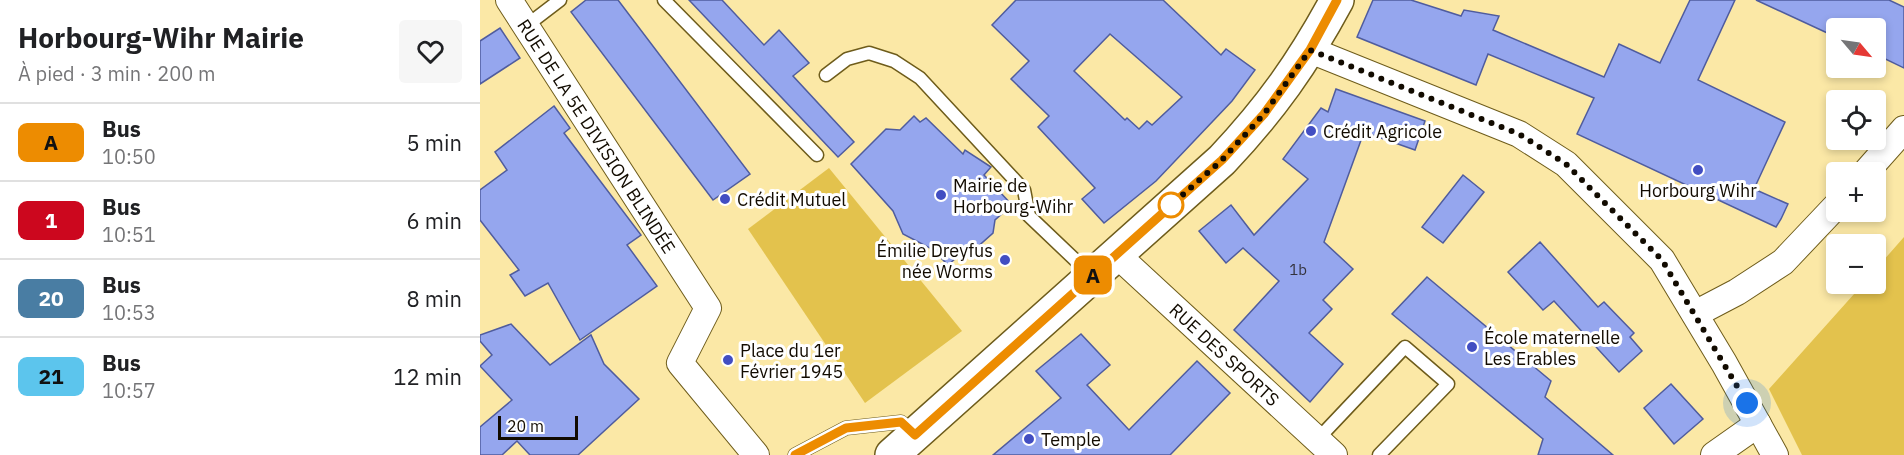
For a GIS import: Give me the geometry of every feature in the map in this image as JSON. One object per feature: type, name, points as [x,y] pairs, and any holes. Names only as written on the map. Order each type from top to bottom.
[{"type":"main road","points":[[903,445],[1222,160],[1264,114],[1310,50],[1337,0]]},
{"type":"street","name":"RUE DE LA 5E DIVISION BLINDÉE","points":[[509,0],[687,272],[708,308],[680,363],[755,455]]},
{"type":"street","points":[[1310,50],[1519,134],[1566,164],[1662,260],[1775,455]]},
{"type":"street","points":[[1875,162],[1904,129]]},
{"type":"street","points":[[1695,314],[1737,292],[1783,262],[1826,217]]},
{"type":"street","name":"RUE DES SPORTS","points":[[1116,254],[1325,447]]},
{"type":"street","points":[[1714,455],[1758,424]]},
{"type":"lane","points":[[526,26],[560,0]]},
{"type":"lane","points":[[664,0],[817,155]]},
{"type":"lane","points":[[826,75],[847,59],[869,53],[894,61],[920,78],[1024,190],[1029,216],[1092,276]]},
{"type":"lane","points":[[1325,447],[1405,347],[1448,384],[1379,455]]},
{"type":"lane","points":[[795,455],[846,428],[901,422],[903,445]]},
{"type":"shaded area","points":[[829,168],[962,331],[865,403],[748,229]]},
{"type":"shaded area","points":[[1904,237],[1904,455],[1802,455],[1769,389],[1854,294],[1886,294],[1886,257]]},
{"type":"building","points":[[586,0],[618,0],[750,174],[713,200],[571,12]]},
{"type":"building","points":[[689,0],[722,0],[764,45],[779,30],[809,63],[793,76],[854,142],[838,157]]},
{"type":"building","points":[[1016,0],[1163,0],[1221,55],[1226,49],[1255,70],[1232,101],[1156,181],[1104,223],[1082,199],[1095,188],[1038,127],[1049,116],[1011,79],[1029,61],[992,25]],"holes":[[[1110,34],[1182,97],[1152,125],[1147,121],[1139,129],[1127,118],[1125,120],[1074,71]]]},
{"type":"building","points":[[1373,0],[1411,0],[1461,16],[1464,10],[1499,16],[1493,30],[1604,77],[1619,44],[1660,63],[1690,0],[1735,0],[1698,80],[1785,122],[1754,189],[1788,204],[1781,219],[1776,227],[1577,134],[1594,98],[1488,54],[1476,85],[1357,37]]},
{"type":"building","points":[[1756,0],[1889,0],[1904,7],[1904,68],[1886,59],[1886,18],[1826,18],[1826,32]]},
{"type":"building","points":[[500,28],[520,58],[480,84],[480,41]]},
{"type":"building","points":[[1336,89],[1425,121],[1415,150],[1364,132],[1324,242],[1353,269],[1323,300],[1332,309],[1309,333],[1343,364],[1310,402],[1234,330],[1279,281],[1243,248],[1226,263],[1199,231],[1231,205],[1254,235],[1308,179],[1283,159],[1321,108],[1328,112]]},
{"type":"building","points":[[554,106],[570,128],[564,133],[641,235],[627,245],[657,286],[580,340],[548,283],[525,296],[510,275],[519,270],[480,220],[480,190],[507,170],[495,152]]},
{"type":"building","name":"Mairie de Horbourg-Wihr","points":[[914,116],[920,122],[926,118],[963,154],[965,150],[991,167],[984,175],[1012,205],[995,220],[993,233],[975,249],[964,251],[948,265],[932,249],[903,234],[893,211],[851,164],[886,129],[900,130]]},
{"type":"building","points":[[1463,175],[1484,192],[1443,243],[1422,227]]},
{"type":"building","points":[[1540,242],[1598,307],[1604,302],[1634,333],[1630,337],[1642,351],[1619,372],[1554,301],[1543,310],[1508,272]]},
{"type":"building","name":"École maternelle Les Erables","points":[[1427,277],[1551,381],[1545,397],[1613,455],[1538,455],[1543,439],[1392,314]]},
{"type":"building","points":[[511,324],[550,365],[591,335],[604,364],[639,399],[578,455],[530,455],[517,441],[502,455],[480,455],[480,427],[512,400],[480,366],[492,355],[480,341],[480,335]]},
{"type":"building","points":[[1081,334],[1110,365],[1087,385],[1129,430],[1197,361],[1230,393],[1170,455],[993,455],[1061,398],[1036,371]]},
{"type":"building","points":[[1671,384],[1703,419],[1674,444],[1644,408]]},
{"type":"bus line","name":"A","points":[[795,455],[846,428],[901,422],[915,435],[1222,160],[1264,114],[1310,50],[1337,0]]},
{"type":"place","name":"Crédit Agricole","points":[[1311,131]]},
{"type":"place","name":"Horbourg Wihr","points":[[1698,170]]},
{"type":"place","name":"Mairie de Horbourg-Wihr","points":[[941,195]]},
{"type":"place","name":"Crédit Mutuel","points":[[725,199]]},
{"type":"place","name":"Émilie Dreyfus née Worms","points":[[1005,260]]},
{"type":"place","name":"École maternelle Les Erables","points":[[1472,347]]},
{"type":"place","name":"Place du 1er Février 1945","points":[[728,360]]},
{"type":"place","name":"Temple","points":[[1029,439]]},
{"type":"route","points":[[1171,205],[1169,207],[1222,160],[1264,114],[1310,50],[1519,134],[1566,164],[1662,260],[1747,403]]}]
